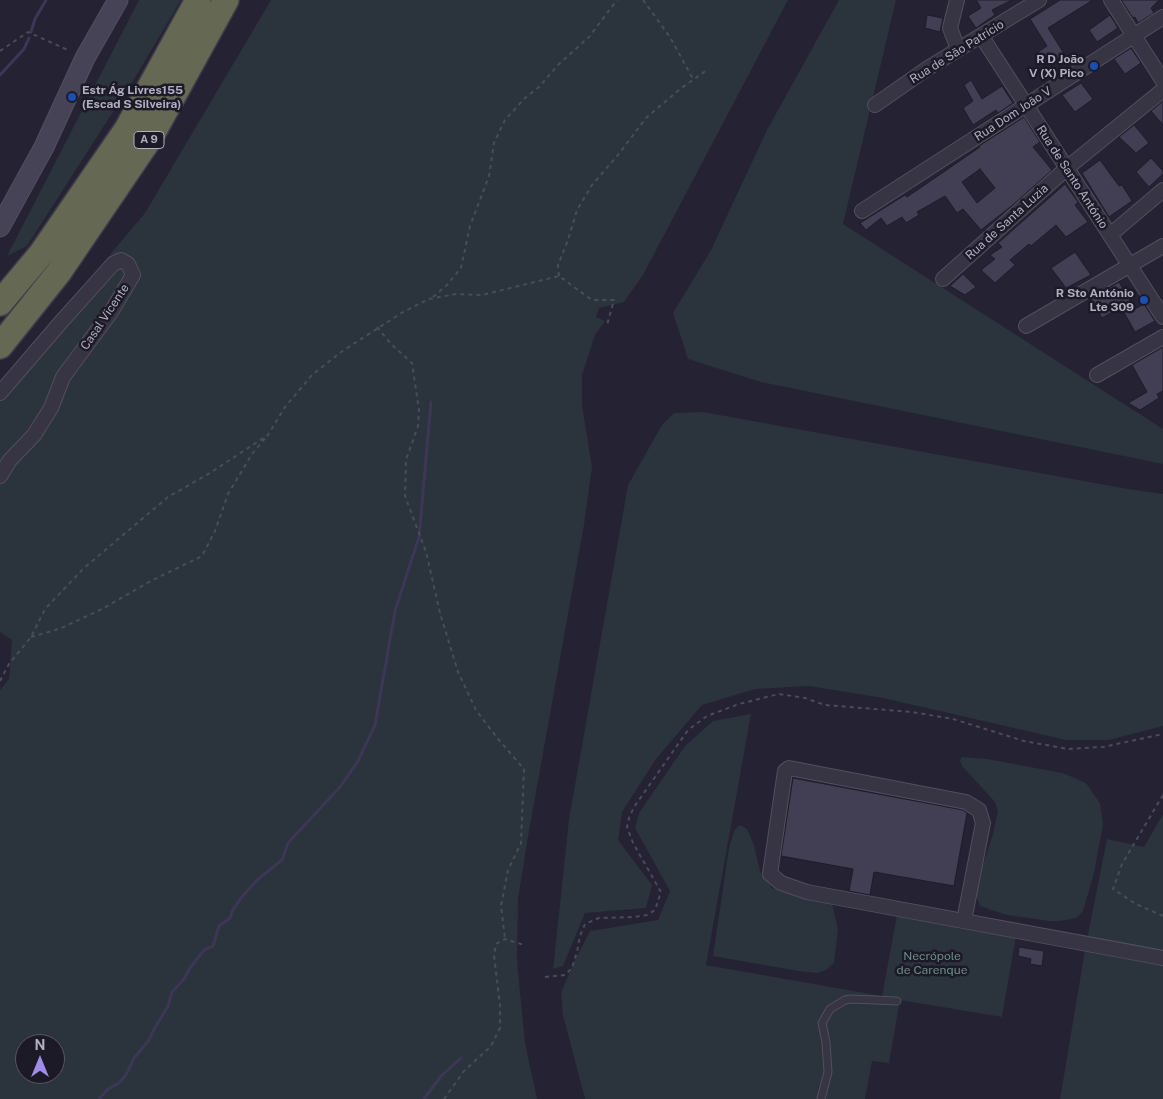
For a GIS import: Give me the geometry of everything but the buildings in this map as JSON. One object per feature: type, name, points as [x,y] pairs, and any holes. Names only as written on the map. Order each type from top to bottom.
[{"type":"highway","name":"A 9","points":[[0,303],[42,254],[127,129],[198,0]]},
{"type":"highway","name":"A 9","points":[[0,346],[59,272],[150,138],[226,0]]},
{"type":"street","points":[[0,227],[44,147],[85,58],[118,0]]},
{"type":"street","points":[[957,0],[950,28],[958,49]]},
{"type":"street","name":"Rua de São Patrício","points":[[875,106],[958,49],[1040,0]]},
{"type":"street","points":[[1111,0],[1163,81]]},
{"type":"street","name":"Rua Dom João V","points":[[862,211],[1163,16]]},
{"type":"street","name":"Rua de Santo António","points":[[982,36],[1163,317]]},
{"type":"street","name":"Rua de Santa Luzia","points":[[943,279],[1067,168],[1163,90]]},
{"type":"street","points":[[1110,235],[1163,190]]},
{"type":"street","points":[[1026,326],[1163,246]]},
{"type":"street","name":"Casal Vicente","points":[[0,393],[113,264],[121,260],[128,264],[133,275],[111,312],[63,377],[51,408],[34,435],[10,460],[0,476]]},
{"type":"street","points":[[1096,375],[1163,337]]},
{"type":"street","points":[[964,921],[983,823],[979,810],[966,802],[789,768],[784,771],[770,874],[782,884],[806,892],[1163,958]]},
{"type":"lane","points":[[821,1099],[828,1072],[826,1042],[822,1023],[830,1009],[844,1000],[851,999],[897,1002]]},
{"type":"path","points":[[31,637],[59,629],[102,609],[149,582],[202,556],[215,532],[228,494],[252,454],[268,434],[285,407],[312,375],[377,327],[431,298],[447,285],[460,268],[470,226],[489,176],[494,143],[506,120],[559,64],[589,37],[617,0]]},
{"type":"path","points":[[643,0],[670,37],[694,79]]},
{"type":"path","points":[[0,51],[28,32],[85,58]]},
{"type":"path","points":[[559,276],[558,265],[577,210],[592,185],[646,118],[707,70]]},
{"type":"path","points":[[431,298],[456,294],[482,295],[559,276],[592,300],[614,300],[607,325]]},
{"type":"path","points":[[377,327],[391,344],[412,363],[419,410],[418,426],[406,460],[405,496],[426,552],[440,613],[458,672],[476,710],[498,740],[524,769],[521,843],[508,870],[502,906],[505,939]]},
{"type":"path","points":[[0,681],[9,664],[31,637],[45,609],[84,568],[168,497],[268,434]]},
{"type":"path","points":[[1163,795],[1122,864],[1113,889],[1136,904],[1163,916]]},
{"type":"path","points":[[444,1099],[464,1071],[491,1046],[500,1028],[500,1006],[494,955],[496,944],[505,939],[524,945]]},
{"type":"green space","points":[[139,0],[181,0],[136,76],[27,246],[7,256]]},
{"type":"green space","points":[[271,0],[788,0],[643,275],[624,302],[599,308],[596,317],[605,321],[595,335],[582,375],[582,405],[592,467],[584,525],[518,899],[517,961],[525,1042],[537,1099],[0,1099],[0,690],[9,679],[12,640],[0,632],[0,382],[17,365],[145,213]]},
{"type":"green space","points":[[839,0],[896,0],[843,224],[1163,429],[1163,464],[761,382],[688,359],[673,313],[711,250],[767,130]]},
{"type":"green space","points":[[703,412],[1163,494],[1163,726],[1109,740],[1066,740],[883,698],[809,686],[755,689],[702,705],[656,759],[622,812],[618,840],[652,885],[646,908],[585,913],[563,966],[553,969],[569,819],[628,485],[662,425],[674,413]]},
{"type":"green space","name":"Necrópole de Carenque","points":[[751,714],[706,965],[882,996],[897,915],[1016,936],[1002,1017],[900,1000],[889,1063],[872,1061],[865,1099],[585,1099],[563,1015],[561,993],[574,962],[590,931],[658,920],[670,891],[635,828],[639,813],[685,746],[713,721]]},
{"type":"green space","points":[[962,757],[987,759],[1063,773],[1086,783],[1100,803],[1103,825],[1094,873],[1083,911],[1077,918],[1049,921],[1007,915],[980,906],[977,898],[977,883],[993,834],[998,811],[995,802],[962,766],[960,760]]},
{"type":"green space","points":[[1163,814],[1163,1099],[1060,1099],[1086,944],[1107,839],[1144,847]]},
{"type":"green space","points":[[738,826],[747,829],[754,845],[760,871],[772,888],[794,895],[824,900],[832,904],[838,929],[834,963],[826,970],[818,973],[798,971],[713,956],[729,848],[734,831]]},
{"type":"waterway","points":[[31,32],[35,19],[46,0]]},
{"type":"waterway","points":[[0,75],[24,49],[29,38]]},
{"type":"waterway","points":[[99,1099],[126,1075],[134,1058],[149,1040],[168,1006],[172,992],[184,979],[204,950],[213,946],[219,926],[230,918],[232,911],[241,898],[257,880],[282,860],[288,843],[340,787],[358,761],[375,725],[395,611],[419,537],[431,402]]},
{"type":"waterway","points":[[424,1099],[441,1076],[461,1058]]},
{"type":"place","name":"R D João V (X) Pico","points":[[1094,66]]},
{"type":"place","name":"Estr Ág Livres155 (Escad S Silveira)","points":[[72,97]]},
{"type":"place","name":"R Sto António Lte 309","points":[[1144,300]]}]
